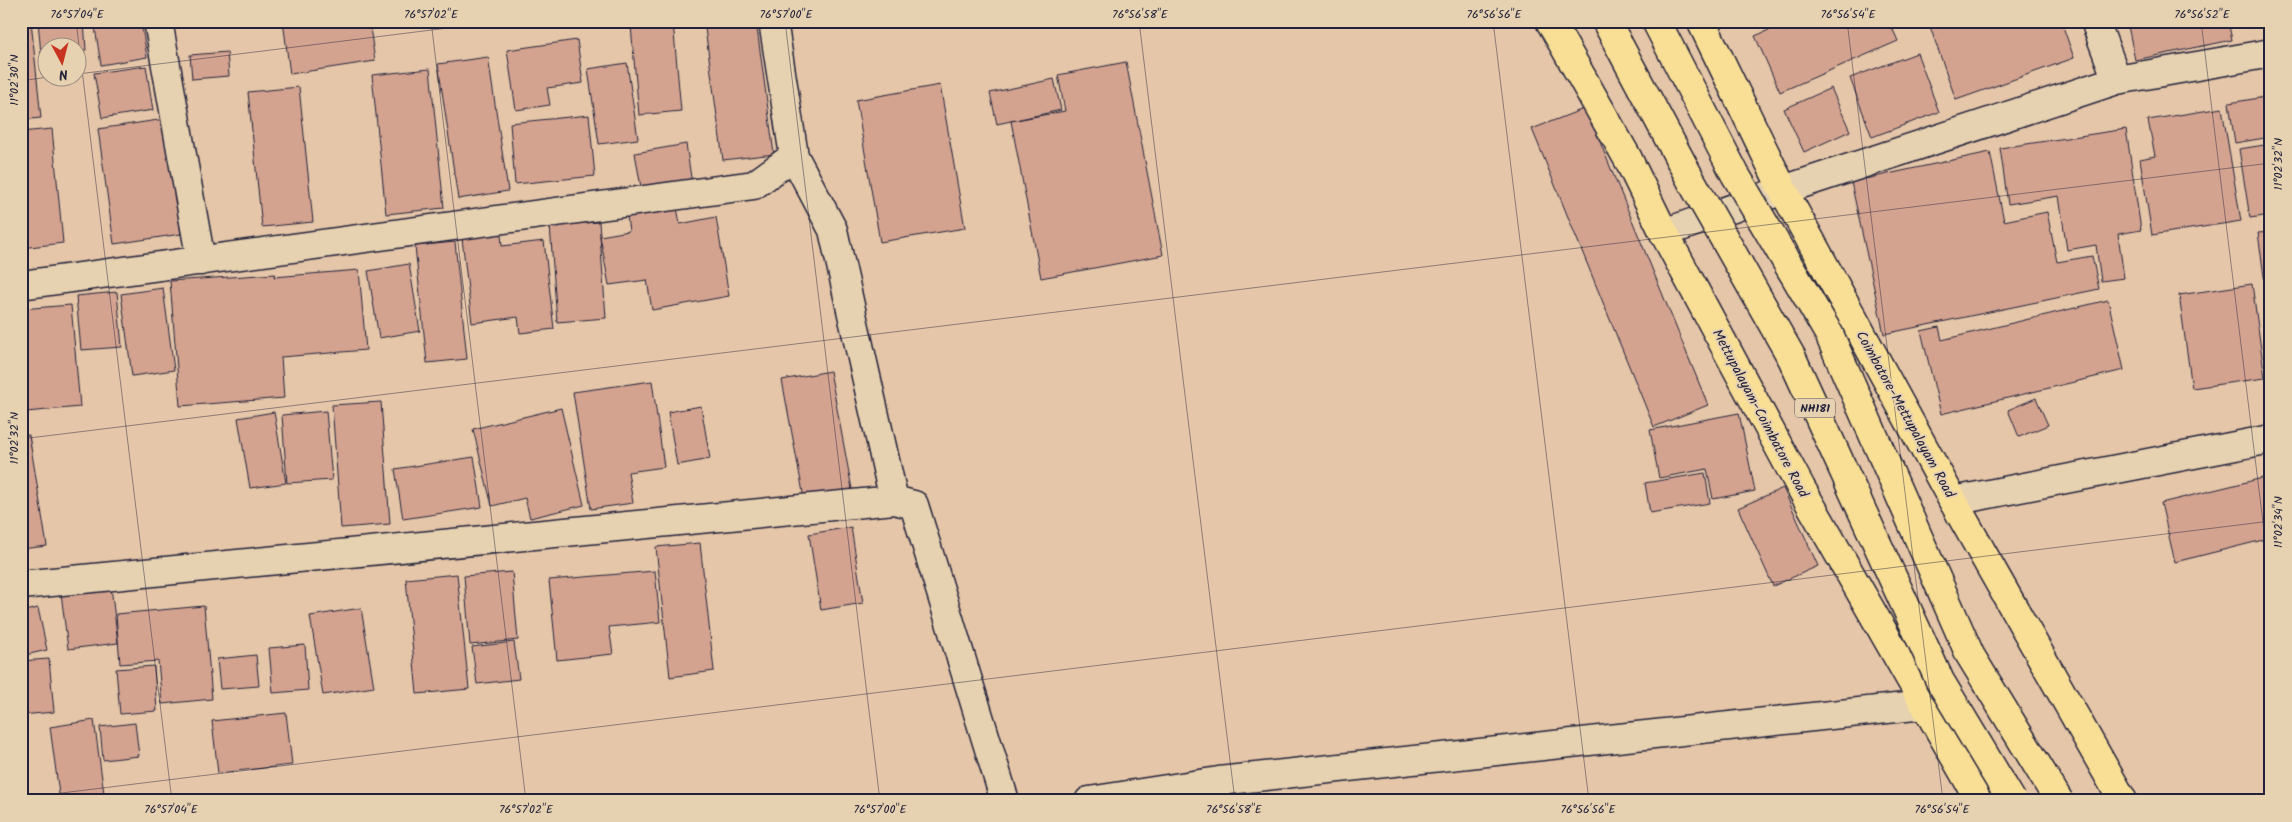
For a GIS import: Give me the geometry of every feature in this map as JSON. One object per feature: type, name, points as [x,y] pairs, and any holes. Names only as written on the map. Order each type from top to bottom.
[{"type":"main road","name":"Mettupalayam-Coimbatore Road","points":[[1550,21],[1628,159],[1664,233],[1801,488],[1980,801]]},
{"type":"main road","name":"NH181","points":[[1606,21],[1692,182],[1792,358],[1940,682],[2012,801]]},
{"type":"main road","name":"NH181","points":[[1656,21],[1735,174],[1829,334],[1970,655],[2059,801]]},
{"type":"main road","name":"Coimbatore-Mettupalayam Road","points":[[1701,21],[1783,190],[1953,501],[2123,801]]},
{"type":"street","points":[[158,21],[201,261]]},
{"type":"street","points":[[773,21],[794,156],[833,230],[894,500]]},
{"type":"street","points":[[2095,21],[2116,80]]},
{"type":"street","points":[[1664,233],[1783,190],[2116,80],[2271,53]]},
{"type":"street","points":[[21,285],[754,185],[794,156]]},
{"type":"street","points":[[1953,501],[2271,439]]},
{"type":"street","points":[[21,585],[894,500],[914,505],[1006,801]]},
{"type":"street","points":[[1088,801],[1219,781],[1924,705]]},
{"type":"building","points":[[21,21],[31,21],[41,118],[21,120]]},
{"type":"building","points":[[38,21],[84,21],[85,38],[40,38]]},
{"type":"building","points":[[94,21],[141,21],[147,57],[101,65]]},
{"type":"building","points":[[283,21],[369,21],[375,61],[290,74]]},
{"type":"building","points":[[704,21],[756,21],[774,154],[723,160]]},
{"type":"building","points":[[1790,21],[1889,21],[1898,41],[1780,92],[1755,36]]},
{"type":"building","points":[[1928,21],[2061,21],[2074,58],[1956,100]]},
{"type":"building","points":[[2127,21],[2228,21],[2232,40],[2135,60]]},
{"type":"building","points":[[2245,21],[2271,21],[2271,23],[2247,28]]},
{"type":"building","points":[[673,22],[681,111],[639,115],[631,26]]},
{"type":"building","points":[[577,40],[583,83],[547,88],[550,105],[516,110],[507,50]]},
{"type":"building","points":[[227,52],[229,76],[192,79],[190,55]]},
{"type":"building","points":[[1917,53],[1939,112],[1872,137],[1850,78]]},
{"type":"building","points":[[488,57],[508,191],[458,199],[438,64]]},
{"type":"building","points":[[1126,62],[1163,255],[1041,278],[1011,121],[1065,111],[1058,75]]},
{"type":"building","points":[[627,63],[638,139],[599,144],[588,69]]},
{"type":"building","points":[[146,66],[153,110],[102,118],[94,73]]},
{"type":"building","points":[[430,69],[444,208],[386,214],[372,75]]},
{"type":"building","points":[[1054,79],[1061,110],[997,124],[990,93]]},
{"type":"building","points":[[940,85],[965,228],[880,242],[856,100]]},
{"type":"building","points":[[299,87],[313,222],[262,227],[248,92]]},
{"type":"building","points":[[1831,88],[1850,131],[1804,152],[1784,109]]},
{"type":"building","points":[[2271,96],[2271,137],[2235,143],[2229,103]]},
{"type":"building","points":[[1586,108],[1708,405],[1654,427],[1532,129]]},
{"type":"building","points":[[2222,108],[2241,221],[2152,235],[2140,159],[2155,156],[2148,120]]},
{"type":"building","points":[[589,115],[595,176],[515,184],[510,123]]},
{"type":"building","points":[[165,119],[181,234],[114,244],[98,129]]},
{"type":"building","points":[[52,129],[63,243],[21,248],[21,132]]},
{"type":"building","points":[[2126,129],[2141,230],[2118,234],[2124,278],[2101,281],[2096,245],[2067,250],[2059,196],[2008,204],[2000,148]]},
{"type":"building","points":[[686,144],[693,191],[643,199],[635,153]]},
{"type":"building","points":[[2271,144],[2271,215],[2250,218],[2239,149]]},
{"type":"building","points":[[1990,152],[2004,221],[2047,212],[2057,262],[2092,256],[2099,289],[1884,334],[1851,182]]},
{"type":"building","points":[[676,202],[680,224],[716,217],[729,296],[652,310],[647,280],[609,285],[600,236],[629,231],[626,210]]},
{"type":"building","points":[[599,222],[606,318],[557,322],[550,225]]},
{"type":"building","points":[[2271,232],[2271,327],[2258,233]]},
{"type":"building","points":[[501,234],[502,246],[544,241],[554,329],[520,333],[518,317],[472,323],[462,238]]},
{"type":"building","points":[[455,242],[467,359],[427,363],[415,246]]},
{"type":"building","points":[[409,264],[420,331],[379,338],[368,271]]},
{"type":"building","points":[[359,270],[366,350],[281,357],[284,398],[180,406],[170,281],[275,274],[274,277]]},
{"type":"building","points":[[2252,284],[2265,378],[2192,388],[2179,295]]},
{"type":"building","points":[[163,288],[174,370],[132,376],[121,294]]},
{"type":"building","points":[[117,292],[122,347],[81,350],[76,296]]},
{"type":"building","points":[[2108,300],[2124,370],[1941,414],[1921,331],[1939,327],[1942,340]]},
{"type":"building","points":[[71,305],[80,407],[26,412],[21,360],[21,309]]},
{"type":"building","points":[[830,371],[852,489],[804,498],[782,380]]},
{"type":"building","points":[[652,381],[664,467],[628,472],[633,503],[591,509],[573,392]]},
{"type":"building","points":[[2036,398],[2048,425],[2019,437],[2008,410]]},
{"type":"building","points":[[381,402],[390,524],[341,528],[332,405]]},
{"type":"building","points":[[701,406],[710,459],[677,465],[668,412]]},
{"type":"building","points":[[561,408],[584,505],[530,518],[525,498],[492,506],[473,429]]},
{"type":"building","points":[[326,411],[332,480],[287,483],[282,415]]},
{"type":"building","points":[[274,412],[286,483],[250,488],[238,418]]},
{"type":"building","points":[[1739,413],[1755,491],[1713,499],[1707,469],[1659,478],[1650,430]]},
{"type":"building","points":[[29,435],[47,546],[21,549],[21,436]]},
{"type":"building","points":[[474,457],[482,507],[403,519],[395,469]]},
{"type":"building","points":[[1705,473],[1710,503],[1650,513],[1645,483]]},
{"type":"building","points":[[2271,476],[2271,538],[2175,562],[2161,503]]},
{"type":"building","points":[[1783,488],[1818,566],[1773,586],[1738,508]]},
{"type":"building","points":[[851,527],[863,603],[821,610],[809,534]]},
{"type":"building","points":[[700,543],[714,671],[670,677],[656,547]]},
{"type":"building","points":[[655,571],[660,622],[609,627],[613,654],[557,660],[549,580]]},
{"type":"building","points":[[512,572],[518,640],[470,645],[464,576]]},
{"type":"building","points":[[457,574],[469,689],[417,694],[406,579]]},
{"type":"building","points":[[111,587],[118,643],[68,649],[61,593]]},
{"type":"building","points":[[204,606],[212,699],[162,704],[158,661],[120,664],[116,614]]},
{"type":"building","points":[[38,608],[47,650],[21,656],[21,612]]},
{"type":"building","points":[[361,608],[374,687],[323,695],[310,616]]},
{"type":"building","points":[[514,642],[519,679],[477,684],[472,647]]},
{"type":"building","points":[[305,645],[308,690],[273,693],[269,648]]},
{"type":"building","points":[[256,655],[259,686],[220,689],[217,659]]},
{"type":"building","points":[[49,659],[54,712],[21,715],[21,661]]},
{"type":"building","points":[[154,666],[157,711],[120,714],[116,669]]},
{"type":"building","points":[[286,713],[292,765],[218,773],[212,721]]},
{"type":"building","points":[[94,720],[105,801],[60,801],[50,727]]},
{"type":"building","points":[[135,723],[139,756],[103,760],[100,727]]}]
